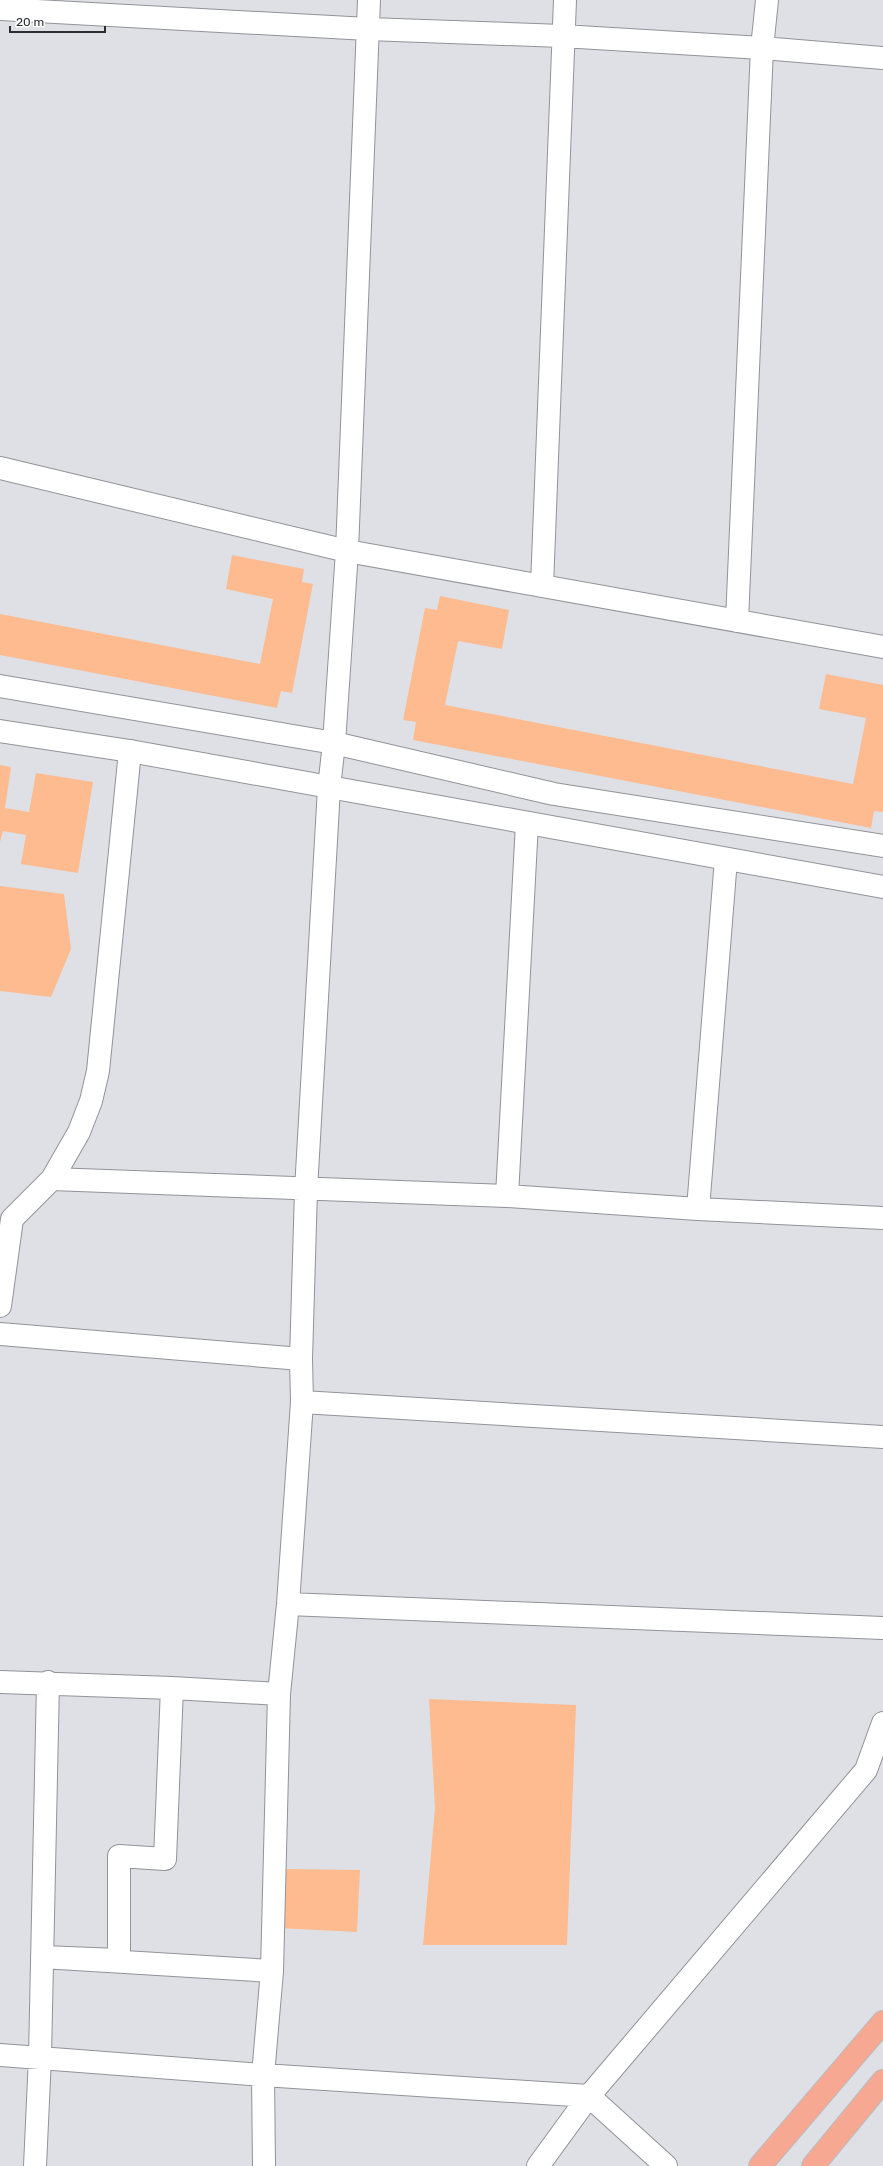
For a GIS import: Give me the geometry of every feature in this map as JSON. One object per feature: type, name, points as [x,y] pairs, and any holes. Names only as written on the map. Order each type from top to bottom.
[{"type":"highway","points":[[760,2166],[883,2022]]},
{"type":"highway","points":[[813,2166],[883,2080]]},
{"type":"street","points":[[264,2166],[263,2075],[272,1971],[279,1694],[288,1604],[302,1402],[301,1359],[306,1190],[329,788],[334,743],[347,551],[369,0]]},
{"type":"street","points":[[542,586],[562,36],[565,0]]},
{"type":"street","points":[[737,621],[762,48],[767,0]]},
{"type":"street","points":[[0,10],[368,29],[562,36],[762,48],[883,58]]},
{"type":"street","points":[[0,468],[347,551],[883,647]]},
{"type":"street","points":[[0,686],[334,743],[554,794],[883,846]]},
{"type":"street","points":[[0,730],[130,751],[883,887]]},
{"type":"street","points":[[0,1306],[12,1220],[52,1179],[79,1132],[91,1101],[98,1071],[130,751]]},
{"type":"street","points":[[507,1196],[527,823]]},
{"type":"street","points":[[698,1209],[726,859]]},
{"type":"street","points":[[52,1179],[306,1190],[507,1196],[698,1209],[883,1218]]},
{"type":"street","points":[[0,1334],[301,1359]]},
{"type":"street","points":[[302,1402],[883,1437]]},
{"type":"street","points":[[288,1604],[883,1628]]},
{"type":"street","points":[[0,1682],[48,1682],[279,1694]]},
{"type":"street","points":[[35,2166],[40,2057],[48,1682]]},
{"type":"street","points":[[42,1957],[119,1960],[119,1856],[165,1859],[172,1688]]},
{"type":"street","points":[[538,2166],[589,2096],[866,1770],[883,1723]]},
{"type":"street","points":[[42,1957],[272,1971]]},
{"type":"street","points":[[0,2055],[263,2075],[589,2096],[666,2166]]},
{"type":"building","points":[[232,555],[304,569],[302,582],[313,584],[292,693],[281,691],[277,708],[0,655],[0,614],[260,664],[273,599],[226,589]]},
{"type":"building","points":[[440,596],[509,610],[502,649],[458,641],[445,705],[853,784],[866,718],[819,709],[826,674],[883,685],[883,812],[874,811],[871,828],[413,740],[416,722],[403,720],[425,608],[437,610]]},
{"type":"building","points":[[0,765],[11,767],[5,808],[29,812],[36,773],[93,782],[78,873],[21,864],[26,835],[3,831],[0,842]]},
{"type":"building","points":[[0,886],[64,894],[71,949],[51,997],[0,991]]},
{"type":"building","points":[[429,1699],[576,1705],[567,1945],[423,1945],[435,1808]]},
{"type":"building","points":[[285,1869],[360,1870],[357,1932],[279,1928]]}]
